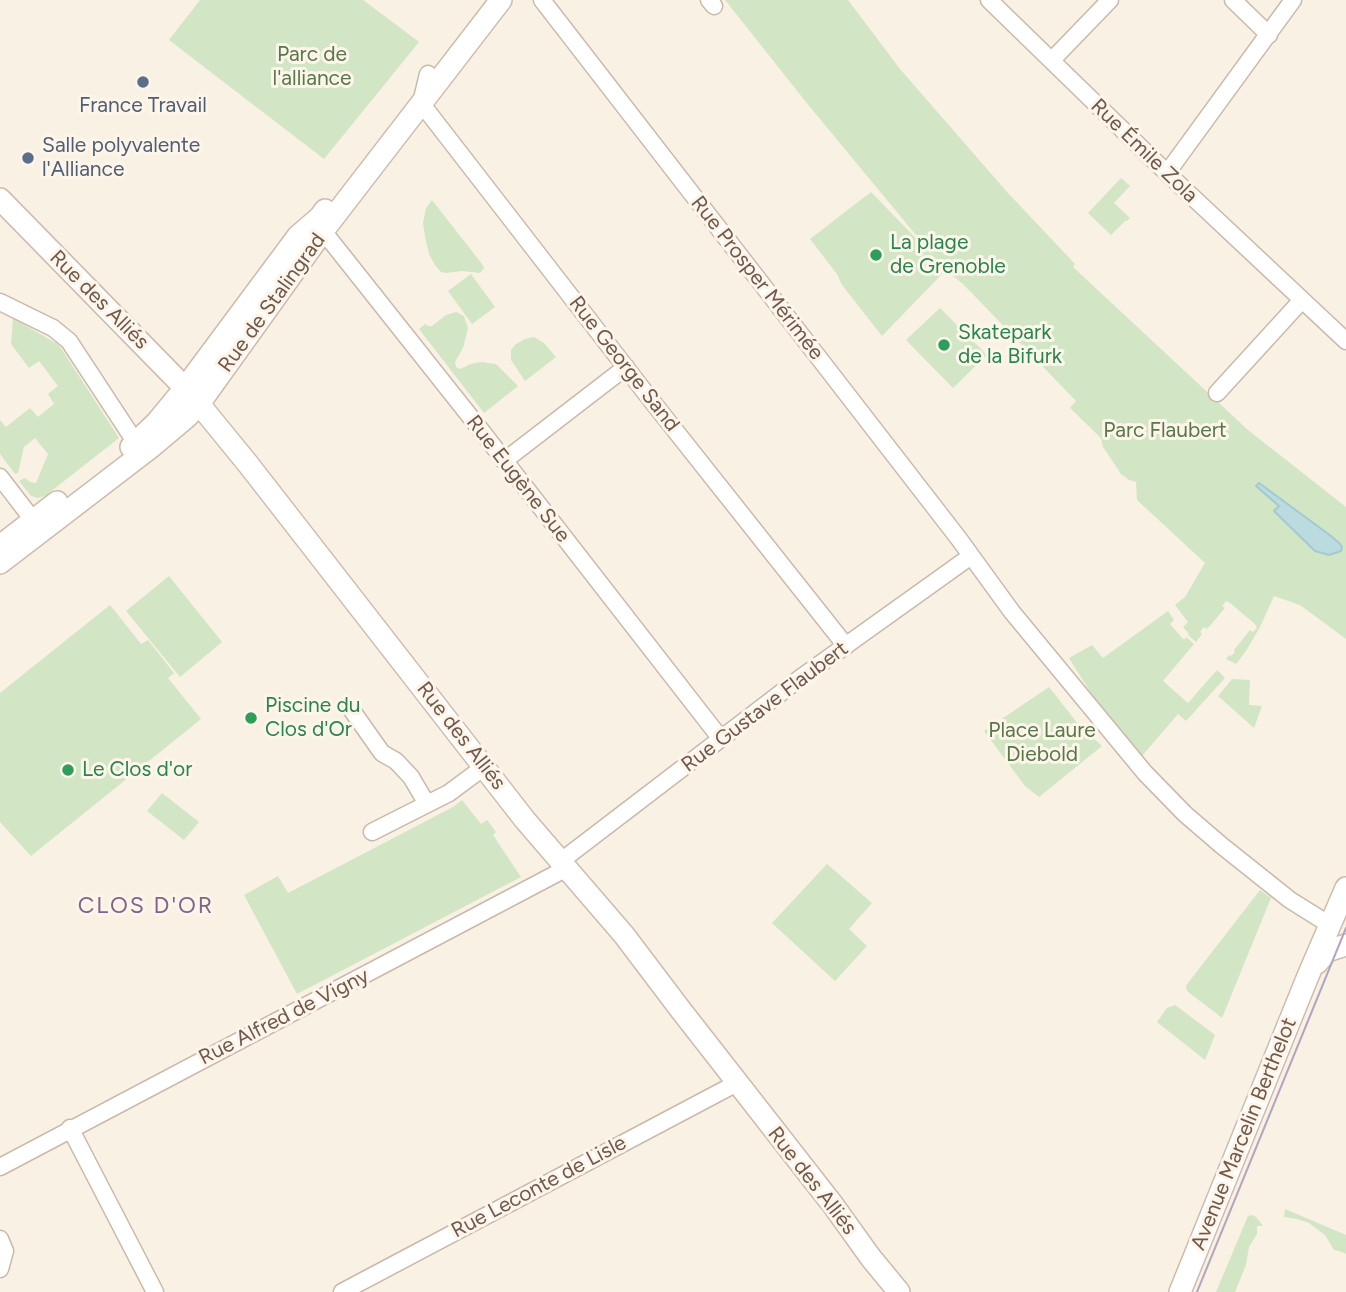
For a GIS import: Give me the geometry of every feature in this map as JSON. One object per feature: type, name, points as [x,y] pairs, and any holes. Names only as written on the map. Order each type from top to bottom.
[{"type":"main road","name":"Rue de Stalingrad","points":[[321,224],[428,75],[486,0]]},
{"type":"main road","name":"Rue de Stalingrad","points":[[0,546],[136,443],[157,422],[192,396],[298,236],[321,224],[421,103],[501,0]]},
{"type":"main road","name":"Rue des Alliés","points":[[0,200],[192,396],[248,464],[525,820],[624,935],[899,1292]]},
{"type":"main road","name":"Rue de Stalingrad","points":[[0,563],[188,416],[192,396]]},
{"type":"main road","name":"Avenue Marcelin Berthelot","points":[[1180,1292],[1308,976],[1334,932],[1346,888]]},
{"type":"main road","name":"Avenue Marcelin Berthelot","points":[[1308,976],[1326,951],[1346,945]]},
{"type":"street","name":"Rue Prosper Mérimée","points":[[542,0],[1029,634],[1145,773],[1185,814],[1290,900],[1334,932]]},
{"type":"street","name":"Rue Émile Zola","points":[[989,0],[1052,60],[1058,69],[1346,341]]},
{"type":"street","points":[[1052,60],[1110,0]]},
{"type":"street","points":[[1233,0],[1266,39]]},
{"type":"street","points":[[1167,173],[1293,0]]},
{"type":"street","points":[[421,103],[428,75]]},
{"type":"street","name":"Rue George Sand","points":[[421,103],[846,646]]},
{"type":"street","name":"Rue Eugène Sue","points":[[321,224],[721,739]]},
{"type":"street","points":[[1217,393],[1302,300]]},
{"type":"street","points":[[0,302],[53,328],[69,341],[136,443]]},
{"type":"street","points":[[504,461],[626,368]]},
{"type":"street","points":[[0,477],[33,520]]},
{"type":"street","name":"Rue Gustave Flaubert","points":[[564,865],[799,679],[971,556]]},
{"type":"street","points":[[351,709],[382,753],[396,761],[411,777],[427,804]]},
{"type":"street","points":[[372,832],[449,793],[484,767]]},
{"type":"street","name":"Rue Alfred de Vigny","points":[[0,1167],[564,865]]},
{"type":"street","name":"Rue Leconte de Lisle","points":[[342,1292],[737,1083]]},
{"type":"street","points":[[70,1128],[155,1292]]},
{"type":"street","points":[[0,1239],[5,1251],[0,1269]]},
{"type":"green space","name":"Parc de l'alliance","points":[[200,0],[363,0],[419,42],[324,159],[169,40]]},
{"type":"green space","name":"Parc Flaubert","points":[[725,0],[848,0],[900,69],[1007,192],[1075,264],[1073,267],[1248,430],[1346,507],[1346,639],[1300,605],[1274,596],[1260,627],[1236,664],[1226,659],[1235,652],[1250,630],[1253,632],[1257,628],[1230,603],[1226,601],[1222,606],[1225,608],[1207,629],[1204,627],[1196,642],[1188,635],[1183,627],[1188,622],[1175,605],[1185,597],[1205,563],[1137,500],[1136,482],[1121,474],[1103,447],[1101,438],[1070,408],[1076,401],[964,285],[946,270],[882,336],[810,239],[871,192],[935,258]]},
{"type":"green space","points":[[1121,178],[1130,186],[1114,203],[1130,218],[1111,235],[1088,213]]},
{"type":"green space","points":[[432,200],[482,264],[484,268],[480,273],[446,273],[441,272],[435,265],[429,254],[423,223],[426,208]]},
{"type":"green space","points":[[471,274],[495,307],[472,324],[448,291]]},
{"type":"green space","name":"Skatepark de la Bifurk","points":[[940,308],[987,355],[953,388],[906,340]]},
{"type":"green space","points":[[456,312],[464,316],[468,328],[463,348],[455,362],[456,367],[460,369],[481,362],[496,364],[518,386],[484,413],[419,329],[425,324],[432,326],[446,315]]},
{"type":"green space","points":[[13,318],[59,345],[119,438],[45,496],[38,498],[31,496],[19,481],[25,478],[36,483],[48,454],[35,438],[24,447],[18,473],[15,474],[0,454],[0,420],[6,427],[30,408],[38,417],[54,404],[48,394],[58,386],[39,361],[29,368],[11,344]]},
{"type":"green space","points":[[534,337],[544,343],[556,357],[525,381],[511,360],[511,350],[516,344]]},
{"type":"green space","points":[[169,576],[222,642],[180,677],[126,611]]},
{"type":"green space","name":"Le Clos d'or","points":[[110,605],[141,644],[148,640],[174,673],[168,678],[201,719],[31,856],[0,822],[0,693]]},
{"type":"green space","points":[[1168,611],[1174,620],[1170,624],[1184,640],[1186,637],[1194,644],[1163,681],[1188,703],[1217,670],[1225,678],[1186,721],[1178,714],[1141,757],[1099,706],[1069,658],[1092,645],[1103,658]]},
{"type":"green space","points":[[1232,679],[1250,680],[1249,705],[1262,706],[1254,728],[1218,696]]},
{"type":"green space","name":"Place Laure Diebold","points":[[1049,687],[1078,724],[1102,746],[1039,797],[1025,786],[984,731]]},
{"type":"green space","points":[[162,793],[199,822],[184,840],[147,811]]},
{"type":"green space","points":[[462,800],[481,824],[487,820],[496,832],[493,835],[521,877],[297,994],[244,895],[278,876],[288,893]]},
{"type":"green space","points":[[827,864],[872,903],[849,929],[867,946],[835,981],[772,923]]},
{"type":"green space","points":[[1260,890],[1271,898],[1222,1018],[1187,991],[1186,986]]},
{"type":"green space","points":[[1175,1005],[1215,1035],[1205,1060],[1157,1022],[1167,1008]]},
{"type":"green space","points":[[1285,1209],[1346,1235],[1346,1254],[1334,1250],[1325,1235],[1309,1223],[1284,1217]]},
{"type":"green space","points":[[1252,1215],[1263,1226],[1257,1226],[1257,1234],[1249,1247],[1246,1265],[1235,1292],[1216,1292],[1248,1216]]},
{"type":"water","points":[[1259,483],[1331,536],[1342,547],[1341,551],[1329,555],[1315,551],[1274,511],[1279,506],[1256,486]]},
{"type":"tram line","points":[[1197,1292],[1346,928]]},
{"type":"place","name":"France Travail","points":[[143,82]]},
{"type":"place","name":"Salle polyvalente l'Alliance","points":[[28,158]]},
{"type":"place","name":"La plage de Grenoble","points":[[876,255]]},
{"type":"place","name":"Skatepark de la Bifurk","points":[[944,345]]},
{"type":"place","name":"Piscine du Clos d'Or","points":[[251,718]]},
{"type":"place","name":"Le Clos d'or","points":[[68,770]]},
{"type":"district","name":"CLOS D'OR","points":[[146,906]]}]
